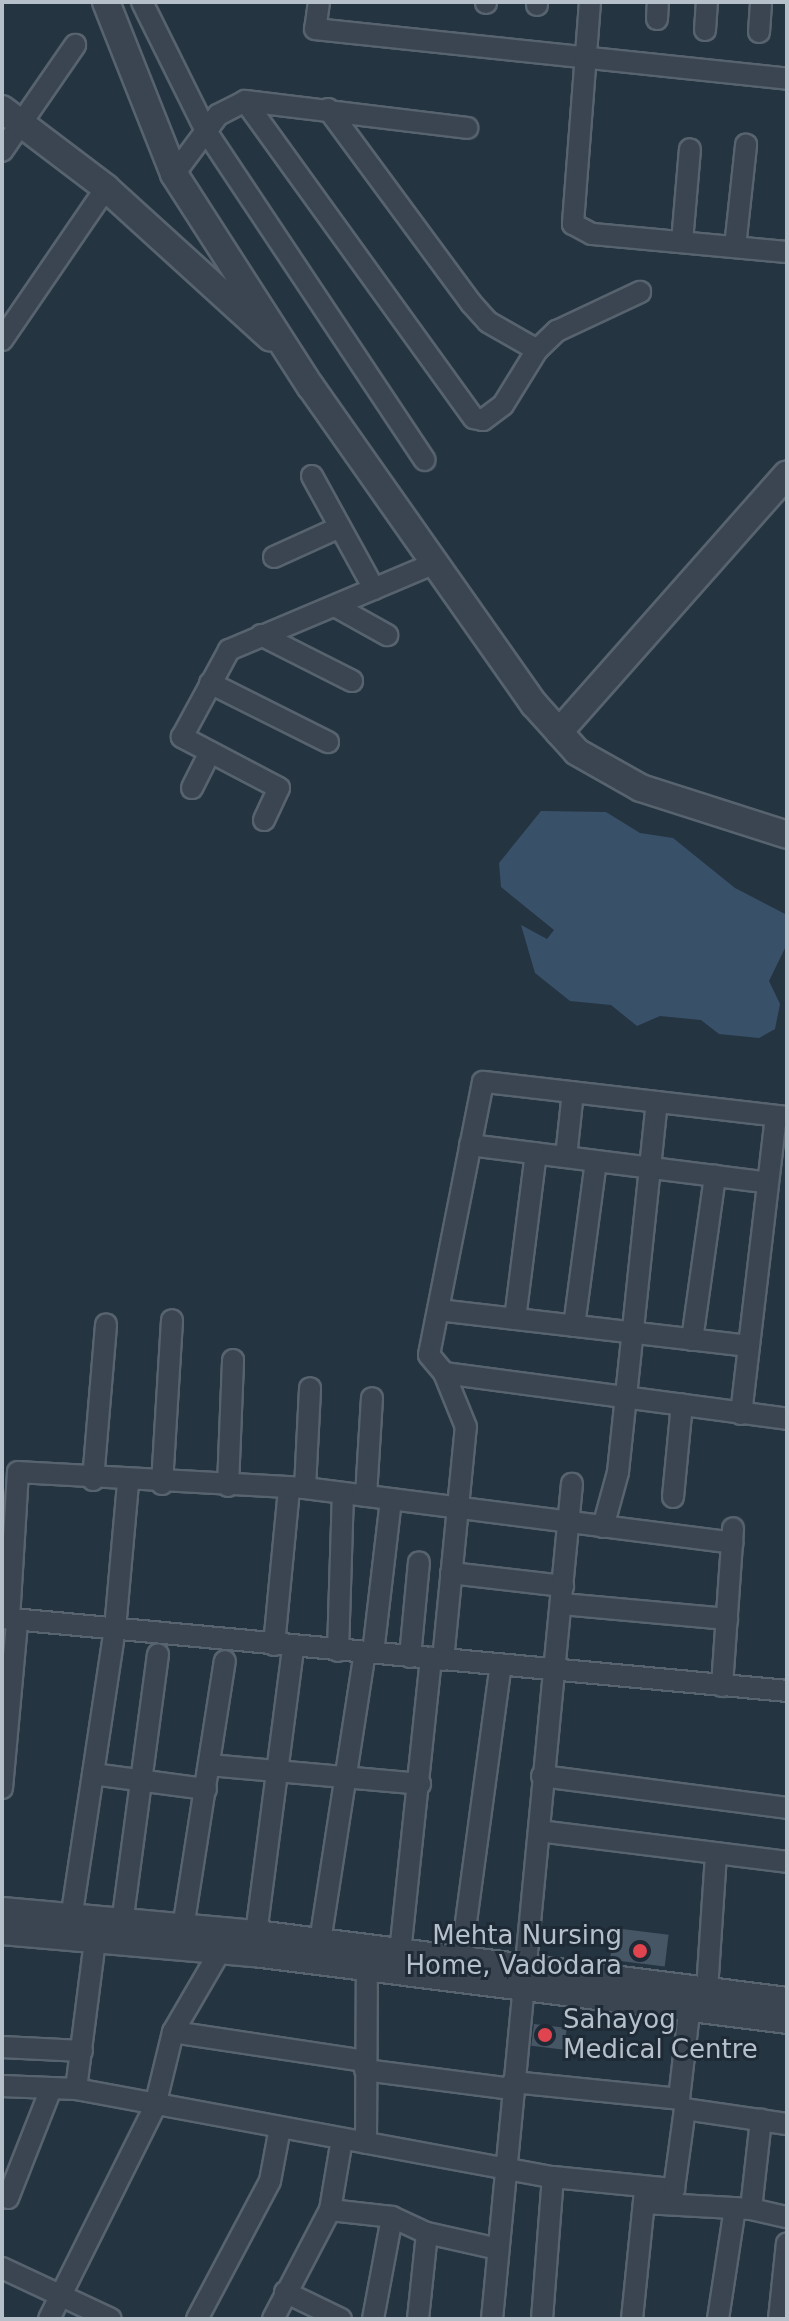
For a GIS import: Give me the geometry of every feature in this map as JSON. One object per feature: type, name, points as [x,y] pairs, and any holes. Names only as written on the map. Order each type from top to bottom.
[{"type":"street","points":[[106,2],[174,174],[435,563],[559,732],[577,752],[641,788],[787,835]]},
{"type":"street","points":[[142,2],[206,131],[425,460]]},
{"type":"street","points":[[319,2],[315,29],[787,79]]},
{"type":"street","points":[[590,2],[582,57],[573,224],[592,234],[787,252],[787,245]]},
{"type":"street","points":[[705,30],[707,2]]},
{"type":"street","points":[[759,32],[761,2]]},
{"type":"street","points":[[2,151],[12,116],[75,45]]},
{"type":"street","points":[[174,174],[218,115],[245,101],[467,128]]},
{"type":"street","points":[[245,101],[464,411],[483,420],[493,415],[537,350],[581,317],[640,292]]},
{"type":"street","points":[[328,109],[471,303],[488,322],[537,350]]},
{"type":"street","points":[[12,116],[106,188],[297,360]]},
{"type":"street","points":[[735,247],[746,145]]},
{"type":"street","points":[[682,242],[690,149]]},
{"type":"street","points":[[2,340],[106,188]]},
{"type":"street","points":[[559,732],[787,474]]},
{"type":"street","points":[[312,476],[374,589]]},
{"type":"street","points":[[274,557],[340,527]]},
{"type":"street","points":[[264,820],[279,788],[182,737],[229,650],[435,563]]},
{"type":"street","points":[[335,606],[387,635]]},
{"type":"street","points":[[261,635],[352,681]]},
{"type":"street","points":[[210,683],[328,742]]},
{"type":"street","points":[[192,788],[210,752]]},
{"type":"street","points":[[400,1953],[420,1784],[451,1573],[466,1427],[444,1373],[429,1355],[483,1082],[781,1116],[764,1182],[741,1414]]},
{"type":"street","points":[[566,1157],[573,1092]]},
{"type":"street","points":[[603,1527],[618,1472],[653,1169],[657,1102]]},
{"type":"street","points":[[470,1145],[764,1182]]},
{"type":"street","points":[[515,1319],[536,1153]]},
{"type":"street","points":[[574,1326],[596,1161]]},
{"type":"street","points":[[692,1340],[715,1176]]},
{"type":"street","points":[[438,1310],[749,1346]]},
{"type":"street","points":[[162,1484],[172,1320]]},
{"type":"street","points":[[93,1480],[106,1325]]},
{"type":"street","points":[[228,1486],[233,1360]]},
{"type":"street","points":[[444,1373],[787,1419]]},
{"type":"street","points":[[49,2319],[155,2106],[173,2032],[236,1939],[279,1772],[283,1647],[297,1488],[310,1388]]},
{"type":"street","points":[[366,1496],[372,1398]]},
{"type":"street","points":[[673,1497],[682,1404]]},
{"type":"street","points":[[2,1788],[18,1472],[162,1484],[297,1488],[603,1527],[733,1536],[722,1686]]},
{"type":"street","points":[[71,1919],[115,1629],[128,1482]]},
{"type":"street","points":[[492,2319],[503,2167],[572,1484]]},
{"type":"street","points":[[338,1651],[343,1493]]},
{"type":"street","points":[[320,1942],[343,1778],[369,1652],[391,1499]]},
{"type":"street","points":[[410,1657],[419,1562]]},
{"type":"street","points":[[451,1573],[562,1595],[727,1619]]},
{"type":"street","points":[[9,1620],[787,1691]]},
{"type":"street","points":[[76,2089],[105,1929],[141,1781],[158,1654]]},
{"type":"street","points":[[183,1928],[225,1661]]},
{"type":"street","points":[[461,1959],[501,1665]]},
{"type":"street","points":[[209,1765],[420,1784]]},
{"type":"street","points":[[93,1774],[206,1789]]},
{"type":"street","points":[[542,1776],[787,1808]]},
{"type":"street","points":[[539,1831],[787,1862]]},
{"type":"street","points":[[173,2032],[365,2065],[512,2085],[679,2099],[716,1853]]},
{"type":"street","points":[[2,1911],[71,1919],[105,1929],[320,1942],[367,1959],[400,1953],[461,1959],[524,1977]]},
{"type":"street","points":[[2,1931],[183,1928],[367,1959],[696,1995],[787,2001]]},
{"type":"street","points":[[366,2143],[367,1959]]},
{"type":"street","points":[[696,1995],[787,2020]]},
{"type":"street","points":[[2,2047],[82,2051]]},
{"type":"street","points":[[3,2088],[76,2089],[155,2106],[787,2217]]},
{"type":"street","points":[[8,2198],[51,2089]]},
{"type":"street","points":[[644,2193],[674,2189],[685,2109],[787,2124]]},
{"type":"street","points":[[718,2319],[761,2120]]},
{"type":"street","points":[[197,2319],[270,2181],[280,2128]]},
{"type":"street","points":[[273,2319],[330,2210],[342,2139]]},
{"type":"street","points":[[542,2319],[553,2177]]},
{"type":"street","points":[[632,2319],[644,2193]]},
{"type":"street","points":[[330,2210],[392,2217],[427,2233],[498,2249]]},
{"type":"street","points":[[373,2319],[392,2217]]},
{"type":"street","points":[[418,2319],[427,2233]]},
{"type":"street","points":[[779,2319],[786,2249]]},
{"type":"street","points":[[2,2268],[111,2319]]},
{"type":"street","points":[[285,2292],[341,2319]]},
{"type":"water","points":[[541,811],[606,812],[640,833],[673,838],[735,888],[787,915],[787,944],[769,981],[780,1004],[775,1029],[759,1038],[719,1034],[701,1020],[660,1016],[637,1026],[611,1005],[570,1001],[535,973],[521,925],[547,939],[554,930],[501,887],[499,863]]},
{"type":"building","points":[[614,1928],[669,1935],[665,1966],[610,1960]]},
{"type":"building","points":[[534,2024],[567,2028],[564,2050],[531,2046]]},
{"type":"place","name":"Mehta Nursing Home, Vadodara","points":[[640,1951]]},
{"type":"place","name":"Sahayog Medical Centre","points":[[545,2035]]}]
